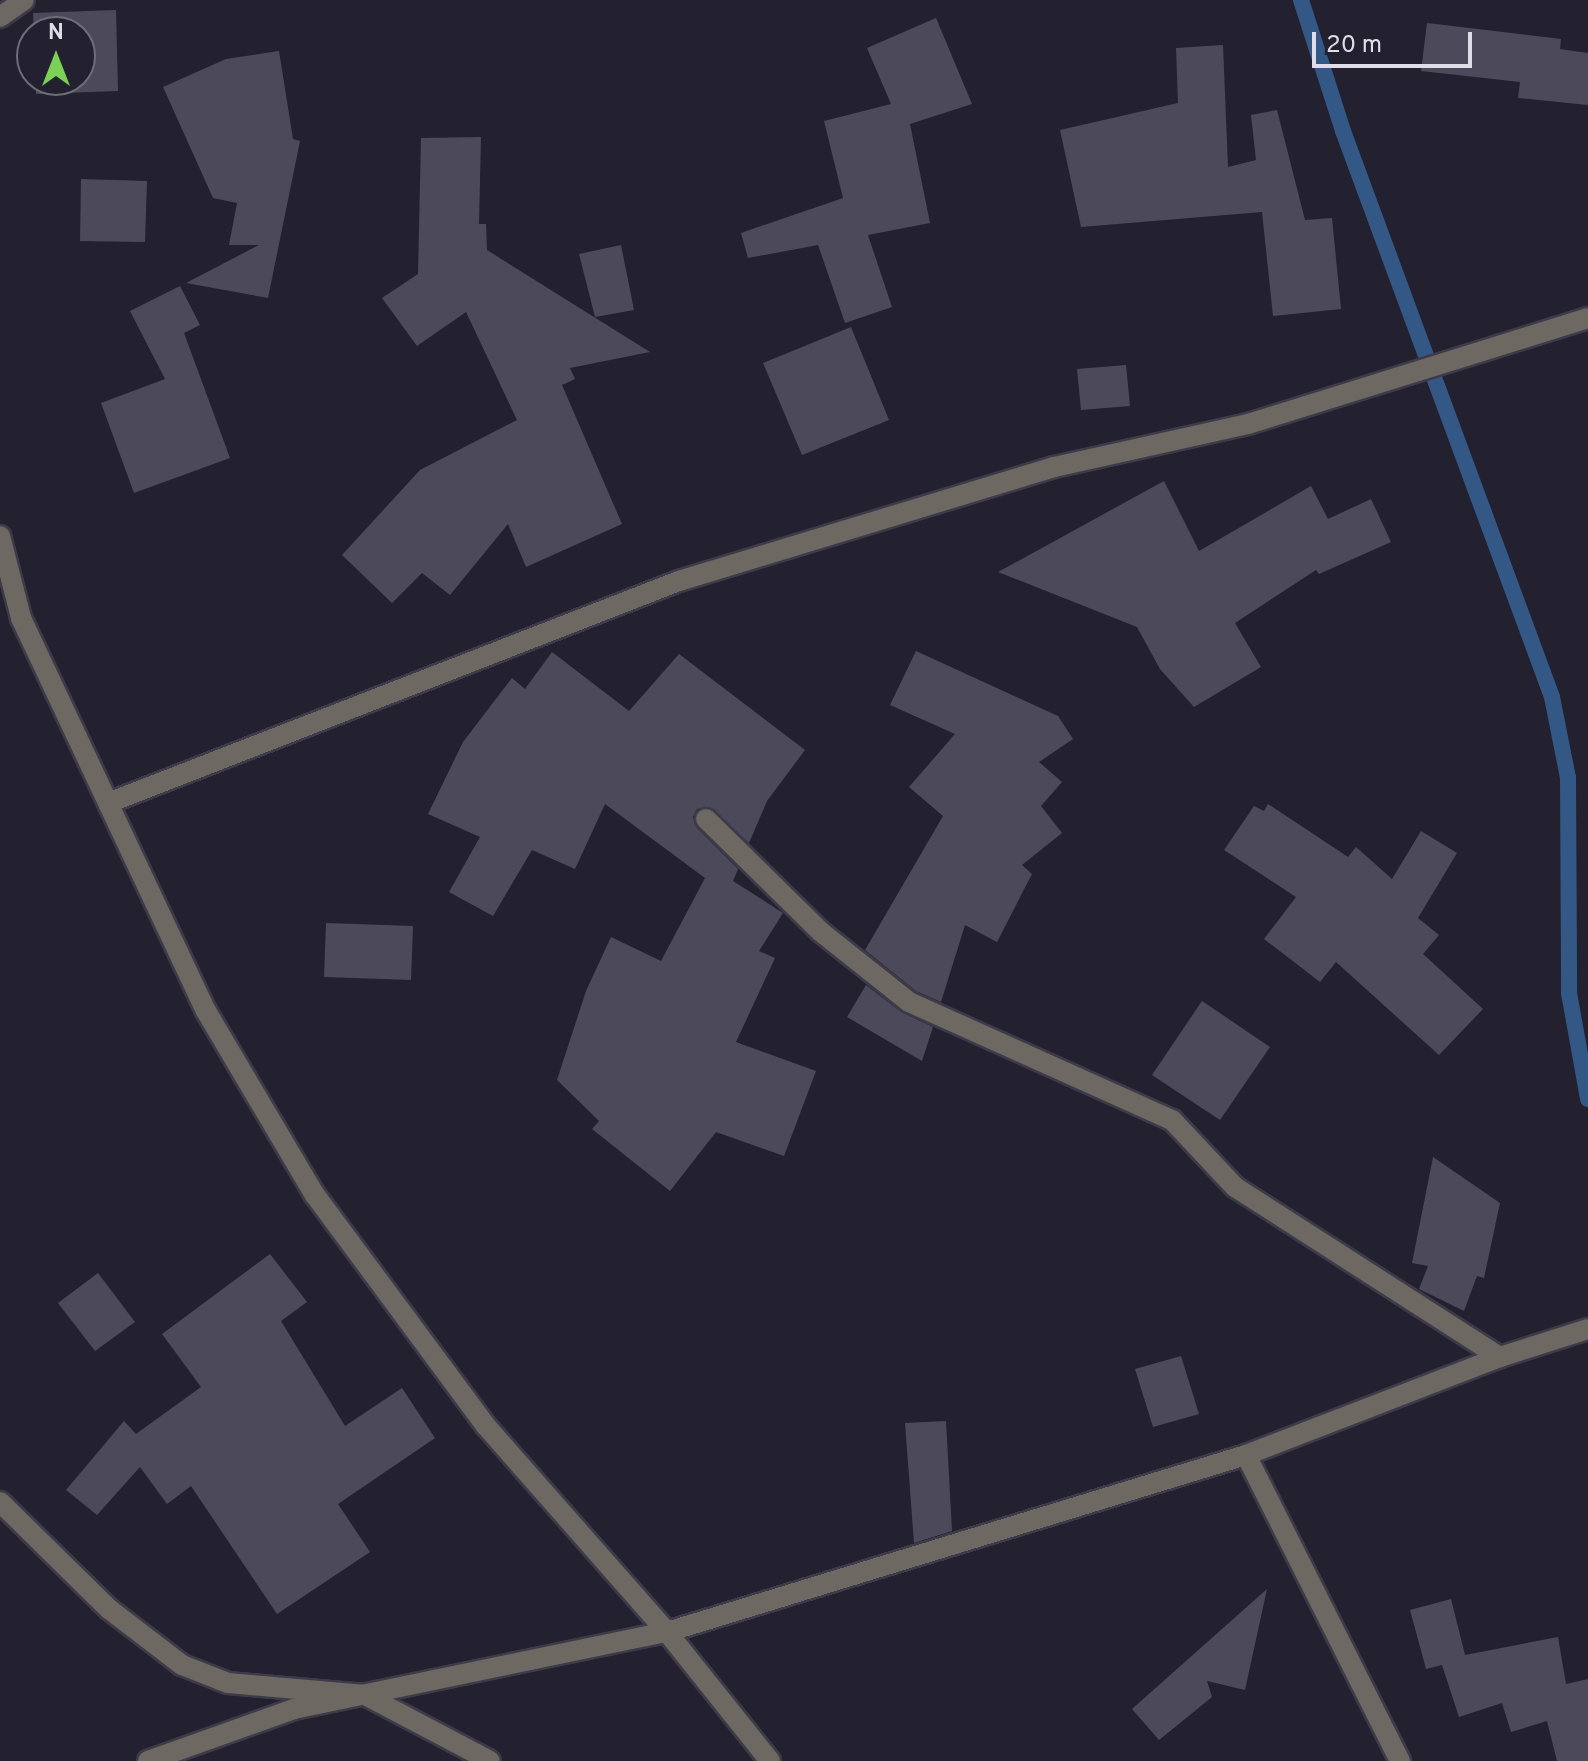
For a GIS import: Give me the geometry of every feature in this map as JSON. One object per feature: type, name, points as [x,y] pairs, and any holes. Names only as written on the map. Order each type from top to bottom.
[{"type":"street","points":[[0,17],[24,0]]},
{"type":"street","points":[[108,803],[679,581],[1054,467],[1248,424],[1588,318]]},
{"type":"street","points":[[0,536],[21,618],[206,1011],[315,1195],[486,1426],[667,1632],[770,1761]]},
{"type":"street","points":[[706,819],[821,932],[909,1002],[1172,1120],[1235,1187],[1500,1357]]},
{"type":"street","points":[[148,1761],[294,1709],[667,1632],[1246,1455],[1500,1357],[1588,1329]]},
{"type":"street","points":[[1246,1455],[1400,1761]]},
{"type":"street","points":[[0,1502],[109,1609],[182,1665],[228,1683],[365,1695],[490,1761]]},
{"type":"building","points":[[116,10],[118,91],[96,92],[96,16],[33,16],[33,13]]},
{"type":"building","points":[[936,18],[972,104],[910,124],[930,223],[868,235],[892,307],[845,323],[818,245],[748,258],[741,233],[843,198],[824,121],[891,104],[867,48]]},
{"type":"building","points":[[1427,23],[1561,39],[1560,49],[1588,53],[1588,105],[1518,98],[1520,82],[1421,71]]},
{"type":"building","points":[[1223,45],[1228,167],[1256,160],[1251,115],[1277,110],[1305,220],[1332,218],[1341,309],[1273,316],[1262,212],[1081,227],[1060,130],[1178,103],[1176,48]]},
{"type":"building","points":[[279,51],[293,139],[300,141],[268,298],[186,283],[259,245],[229,245],[237,203],[213,198],[163,87],[226,59]]},
{"type":"building","points":[[481,137],[479,224],[486,224],[487,250],[650,352],[570,368],[575,379],[562,385],[622,524],[526,567],[508,524],[450,595],[422,573],[392,603],[342,555],[420,470],[517,420],[466,312],[417,346],[382,298],[418,274],[421,138]]},
{"type":"building","points":[[81,179],[147,181],[145,242],[80,241]]},
{"type":"building","points":[[621,245],[634,310],[595,317],[579,254]]},
{"type":"building","points":[[180,286],[200,325],[184,333],[230,458],[134,493],[101,403],[165,379],[130,311]]},
{"type":"building","points":[[851,327],[889,420],[802,455],[763,363]]},
{"type":"building","points":[[1126,365],[1130,406],[1081,410],[1077,369]]},
{"type":"building","points":[[1164,481],[1199,551],[1311,486],[1328,519],[1371,499],[1391,542],[1319,574],[1316,570],[1235,623],[1261,667],[1194,707],[1160,669],[1137,627],[998,572]]},
{"type":"building","points":[[916,651],[1058,716],[1073,739],[1039,762],[1062,782],[1041,806],[1062,833],[1022,865],[1032,874],[997,942],[965,925],[941,1002],[916,991],[865,950],[943,816],[909,787],[955,734],[890,705]]},
{"type":"building","points":[[552,652],[629,711],[679,654],[805,750],[767,801],[749,843],[710,807],[697,809],[693,817],[697,828],[738,869],[733,881],[783,913],[759,951],[775,958],[736,1042],[816,1071],[784,1156],[716,1132],[670,1191],[592,1129],[599,1121],[557,1080],[586,991],[611,937],[661,961],[705,878],[605,804],[575,869],[532,850],[493,916],[449,892],[480,837],[428,814],[463,742],[512,678],[525,689]]},
{"type":"building","points":[[1268,804],[1348,857],[1356,847],[1392,879],[1421,831],[1457,853],[1418,918],[1439,935],[1423,954],[1483,1009],[1439,1055],[1336,962],[1320,982],[1264,939],[1296,897],[1224,850],[1254,806],[1264,811]]},
{"type":"building","points":[[326,923],[413,926],[411,980],[324,977]]},
{"type":"building","points":[[866,985],[901,1012],[933,1027],[922,1061],[847,1017]]},
{"type":"building","points":[[1202,1001],[1270,1047],[1220,1120],[1152,1075]]},
{"type":"building","points":[[1433,1157],[1500,1203],[1484,1278],[1477,1276],[1464,1311],[1419,1289],[1428,1266],[1412,1263]]},
{"type":"building","points":[[270,1254],[307,1302],[281,1321],[345,1426],[402,1388],[435,1438],[338,1504],[370,1552],[277,1614],[191,1486],[167,1504],[140,1467],[97,1515],[66,1490],[124,1421],[136,1434],[201,1387],[162,1334]]},
{"type":"building","points":[[98,1273],[135,1322],[95,1351],[58,1303]]},
{"type":"building","points":[[1181,1356],[1199,1414],[1153,1427],[1135,1369]]},
{"type":"building","points":[[946,1421],[952,1531],[914,1543],[905,1423]]},
{"type":"building","points":[[1267,1589],[1245,1690],[1207,1681],[1212,1697],[1159,1740],[1132,1709]]},
{"type":"building","points":[[1451,1599],[1465,1655],[1558,1637],[1566,1684],[1588,1679],[1588,1761],[1557,1761],[1547,1721],[1511,1732],[1502,1703],[1459,1717],[1442,1665],[1426,1669],[1410,1610]]},
{"type":"waterway","points":[[1301,0],[1343,131],[1552,697],[1568,778],[1569,993],[1588,1099]]}]
